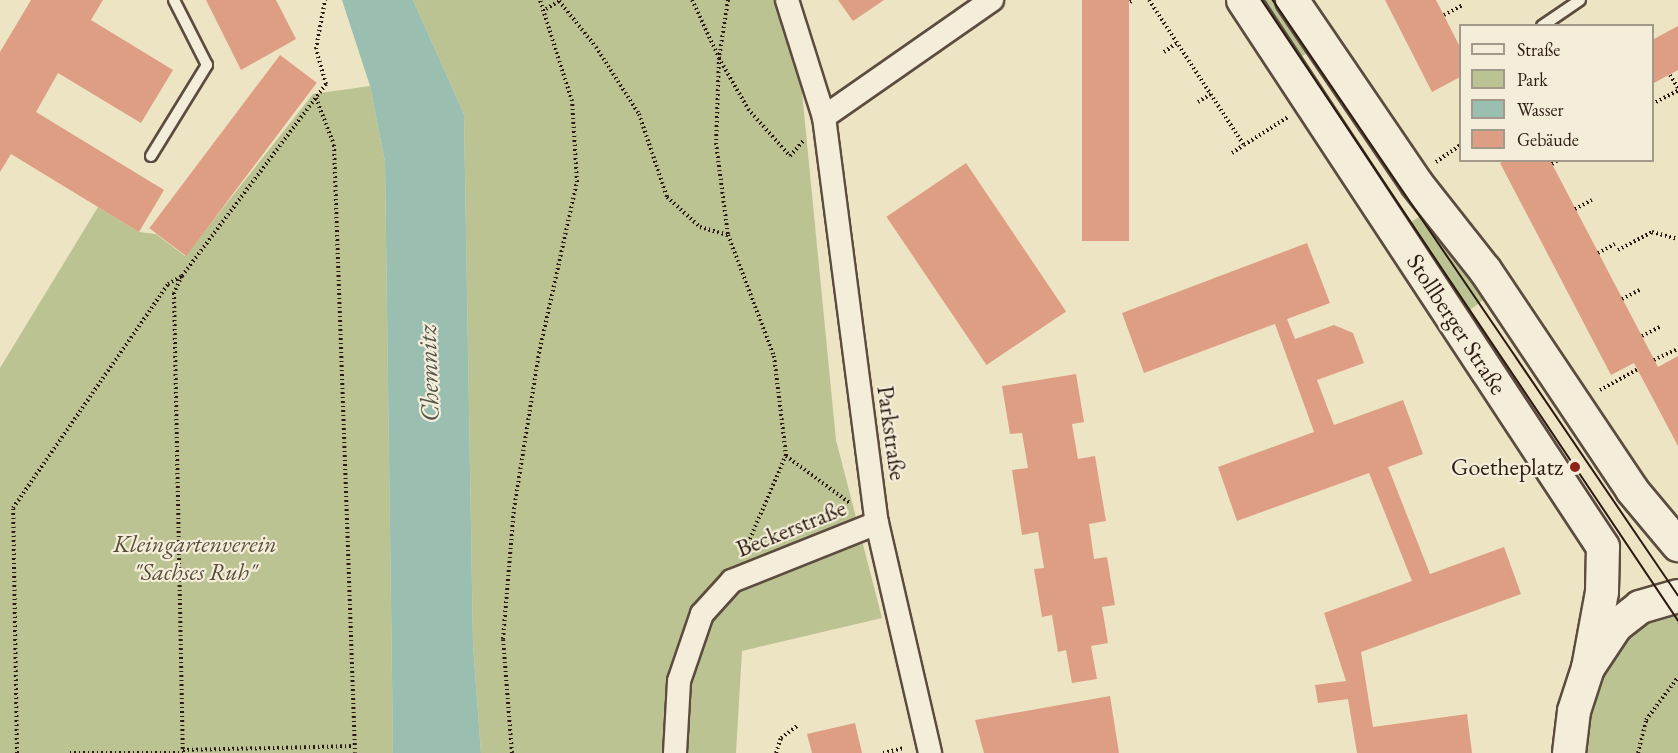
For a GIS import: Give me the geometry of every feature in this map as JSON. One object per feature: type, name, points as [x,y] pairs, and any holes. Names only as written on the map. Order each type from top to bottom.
[{"type":"main road","name":"Stollberger Straße","points":[[1243,0],[1603,547],[1602,592],[1588,668]]},
{"type":"main road","name":"Stollberger Straße","points":[[1292,0],[1417,184],[1485,270],[1632,490],[1678,545]]},
{"type":"main road","points":[[1569,753],[1574,711],[1588,668],[1616,626],[1640,607],[1678,596]]},
{"type":"street","name":"Parkstraße","points":[[788,0],[824,117],[877,523],[930,753]]},
{"type":"street","points":[[824,117],[992,0]]},
{"type":"street","name":"Beckerstraße","points":[[675,753],[679,681],[702,614],[732,582],[877,523]]},
{"type":"lane","points":[[151,156],[207,65],[174,0]]},
{"type":"lane","points":[[1545,24],[1580,0]]},
{"type":"path","points":[[183,752],[174,293],[182,276],[326,84],[316,49],[325,0]]},
{"type":"path","points":[[512,753],[503,639],[514,509],[539,354],[577,182],[572,101],[546,9],[540,0]]},
{"type":"path","points":[[692,0],[719,58],[748,109],[790,156],[824,117]]},
{"type":"path","points":[[728,0],[719,58],[716,143],[728,235],[774,356],[786,455],[732,582]]},
{"type":"path","points":[[1149,0],[1244,145]]},
{"type":"path","points":[[546,9],[559,1],[596,47],[639,114],[667,197],[700,227],[728,235]]},
{"type":"path","points":[[1444,15],[1463,5]]},
{"type":"path","points":[[1164,52],[1177,43]]},
{"type":"path","points":[[1654,103],[1678,89],[1671,75]]},
{"type":"path","points":[[1198,102],[1211,94]]},
{"type":"path","points":[[316,98],[334,146],[355,753]]},
{"type":"path","points":[[1232,153],[1312,102]]},
{"type":"path","points":[[1425,170],[1459,146]]},
{"type":"path","points":[[1575,209],[1592,200]]},
{"type":"path","points":[[1618,250],[1652,232],[1678,239]]},
{"type":"path","points":[[1598,253],[1615,244]]},
{"type":"path","points":[[17,753],[13,508],[168,284],[182,276]]},
{"type":"path","points":[[1623,299],[1640,290]]},
{"type":"path","points":[[1642,336],[1660,327]]},
{"type":"path","points":[[1654,360],[1678,348]]},
{"type":"path","points":[[1620,380],[1638,369]]},
{"type":"path","points":[[786,455],[877,523]]},
{"type":"path","points":[[1638,753],[1646,720],[1678,677]]},
{"type":"path","points":[[776,753],[781,738],[798,725]]},
{"type":"path","points":[[70,753],[354,746]]},
{"type":"green space","points":[[413,0],[793,0],[836,440],[882,618],[742,651],[736,753],[481,753],[473,644],[464,114]]},
{"type":"green space","points":[[1251,0],[1285,0],[1316,46],[1293,63]]},
{"type":"green space","name":"Kleingartenverein \"Sachses Ruh\"","points":[[370,86],[385,162],[393,753],[0,753],[0,368],[98,207],[139,232],[156,234],[185,256],[313,94]]},
{"type":"green space","points":[[1426,212],[1490,295],[1459,318],[1404,227]]},
{"type":"green space","points":[[1678,596],[1678,753],[1569,753],[1588,668]]},
{"type":"water","name":"Chemnitz","points":[[342,0],[413,0],[464,114],[473,644],[481,753],[393,753],[385,162],[370,86]]},
{"type":"building","points":[[31,0],[103,0],[91,20],[173,70],[141,123],[58,73],[36,112],[164,190],[139,232],[11,154],[0,172],[0,52]]},
{"type":"building","points":[[206,0],[276,0],[296,39],[241,70]]},
{"type":"building","points":[[838,0],[884,0],[853,21]]},
{"type":"building","points":[[1082,0],[1129,0],[1129,241],[1082,241]]},
{"type":"building","points":[[1385,0],[1436,0],[1459,45],[1459,78],[1432,92]]},
{"type":"building","points":[[1678,26],[1678,70],[1654,83],[1654,39]]},
{"type":"building","points":[[280,55],[317,83],[186,256],[149,228]]},
{"type":"building","points":[[1551,162],[1658,367],[1678,356],[1678,446],[1634,363],[1611,375],[1500,163]]},
{"type":"building","points":[[966,163],[1066,311],[987,365],[886,217]]},
{"type":"building","points":[[1307,243],[1330,303],[1287,319],[1295,339],[1334,325],[1353,333],[1364,363],[1317,380],[1334,425],[1403,400],[1423,454],[1388,467],[1430,574],[1504,547],[1521,594],[1361,652],[1373,727],[1467,714],[1472,753],[1357,753],[1348,699],[1318,703],[1315,685],[1346,681],[1324,613],[1412,581],[1369,473],[1237,521],[1218,467],[1314,432],[1275,324],[1144,373],[1122,313]]},
{"type":"building","points":[[1076,374],[1084,422],[1072,424],[1078,459],[1095,456],[1106,521],[1089,524],[1094,559],[1107,557],[1115,605],[1102,607],[1108,643],[1091,646],[1097,679],[1072,683],[1066,650],[1058,652],[1052,615],[1042,617],[1034,569],[1044,568],[1038,532],[1022,535],[1012,470],[1028,468],[1022,433],[1010,434],[1002,386]]},
{"type":"building","points":[[1110,696],[1119,753],[984,753],[975,720]]},
{"type":"building","points":[[855,723],[862,753],[812,753],[807,734]]},
{"type":"tram line","points":[[1262,0],[1678,620]]},
{"type":"tram line","points":[[1273,0],[1678,595]]},
{"type":"place","name":"Goetheplatz","points":[[1575,467]]}]
